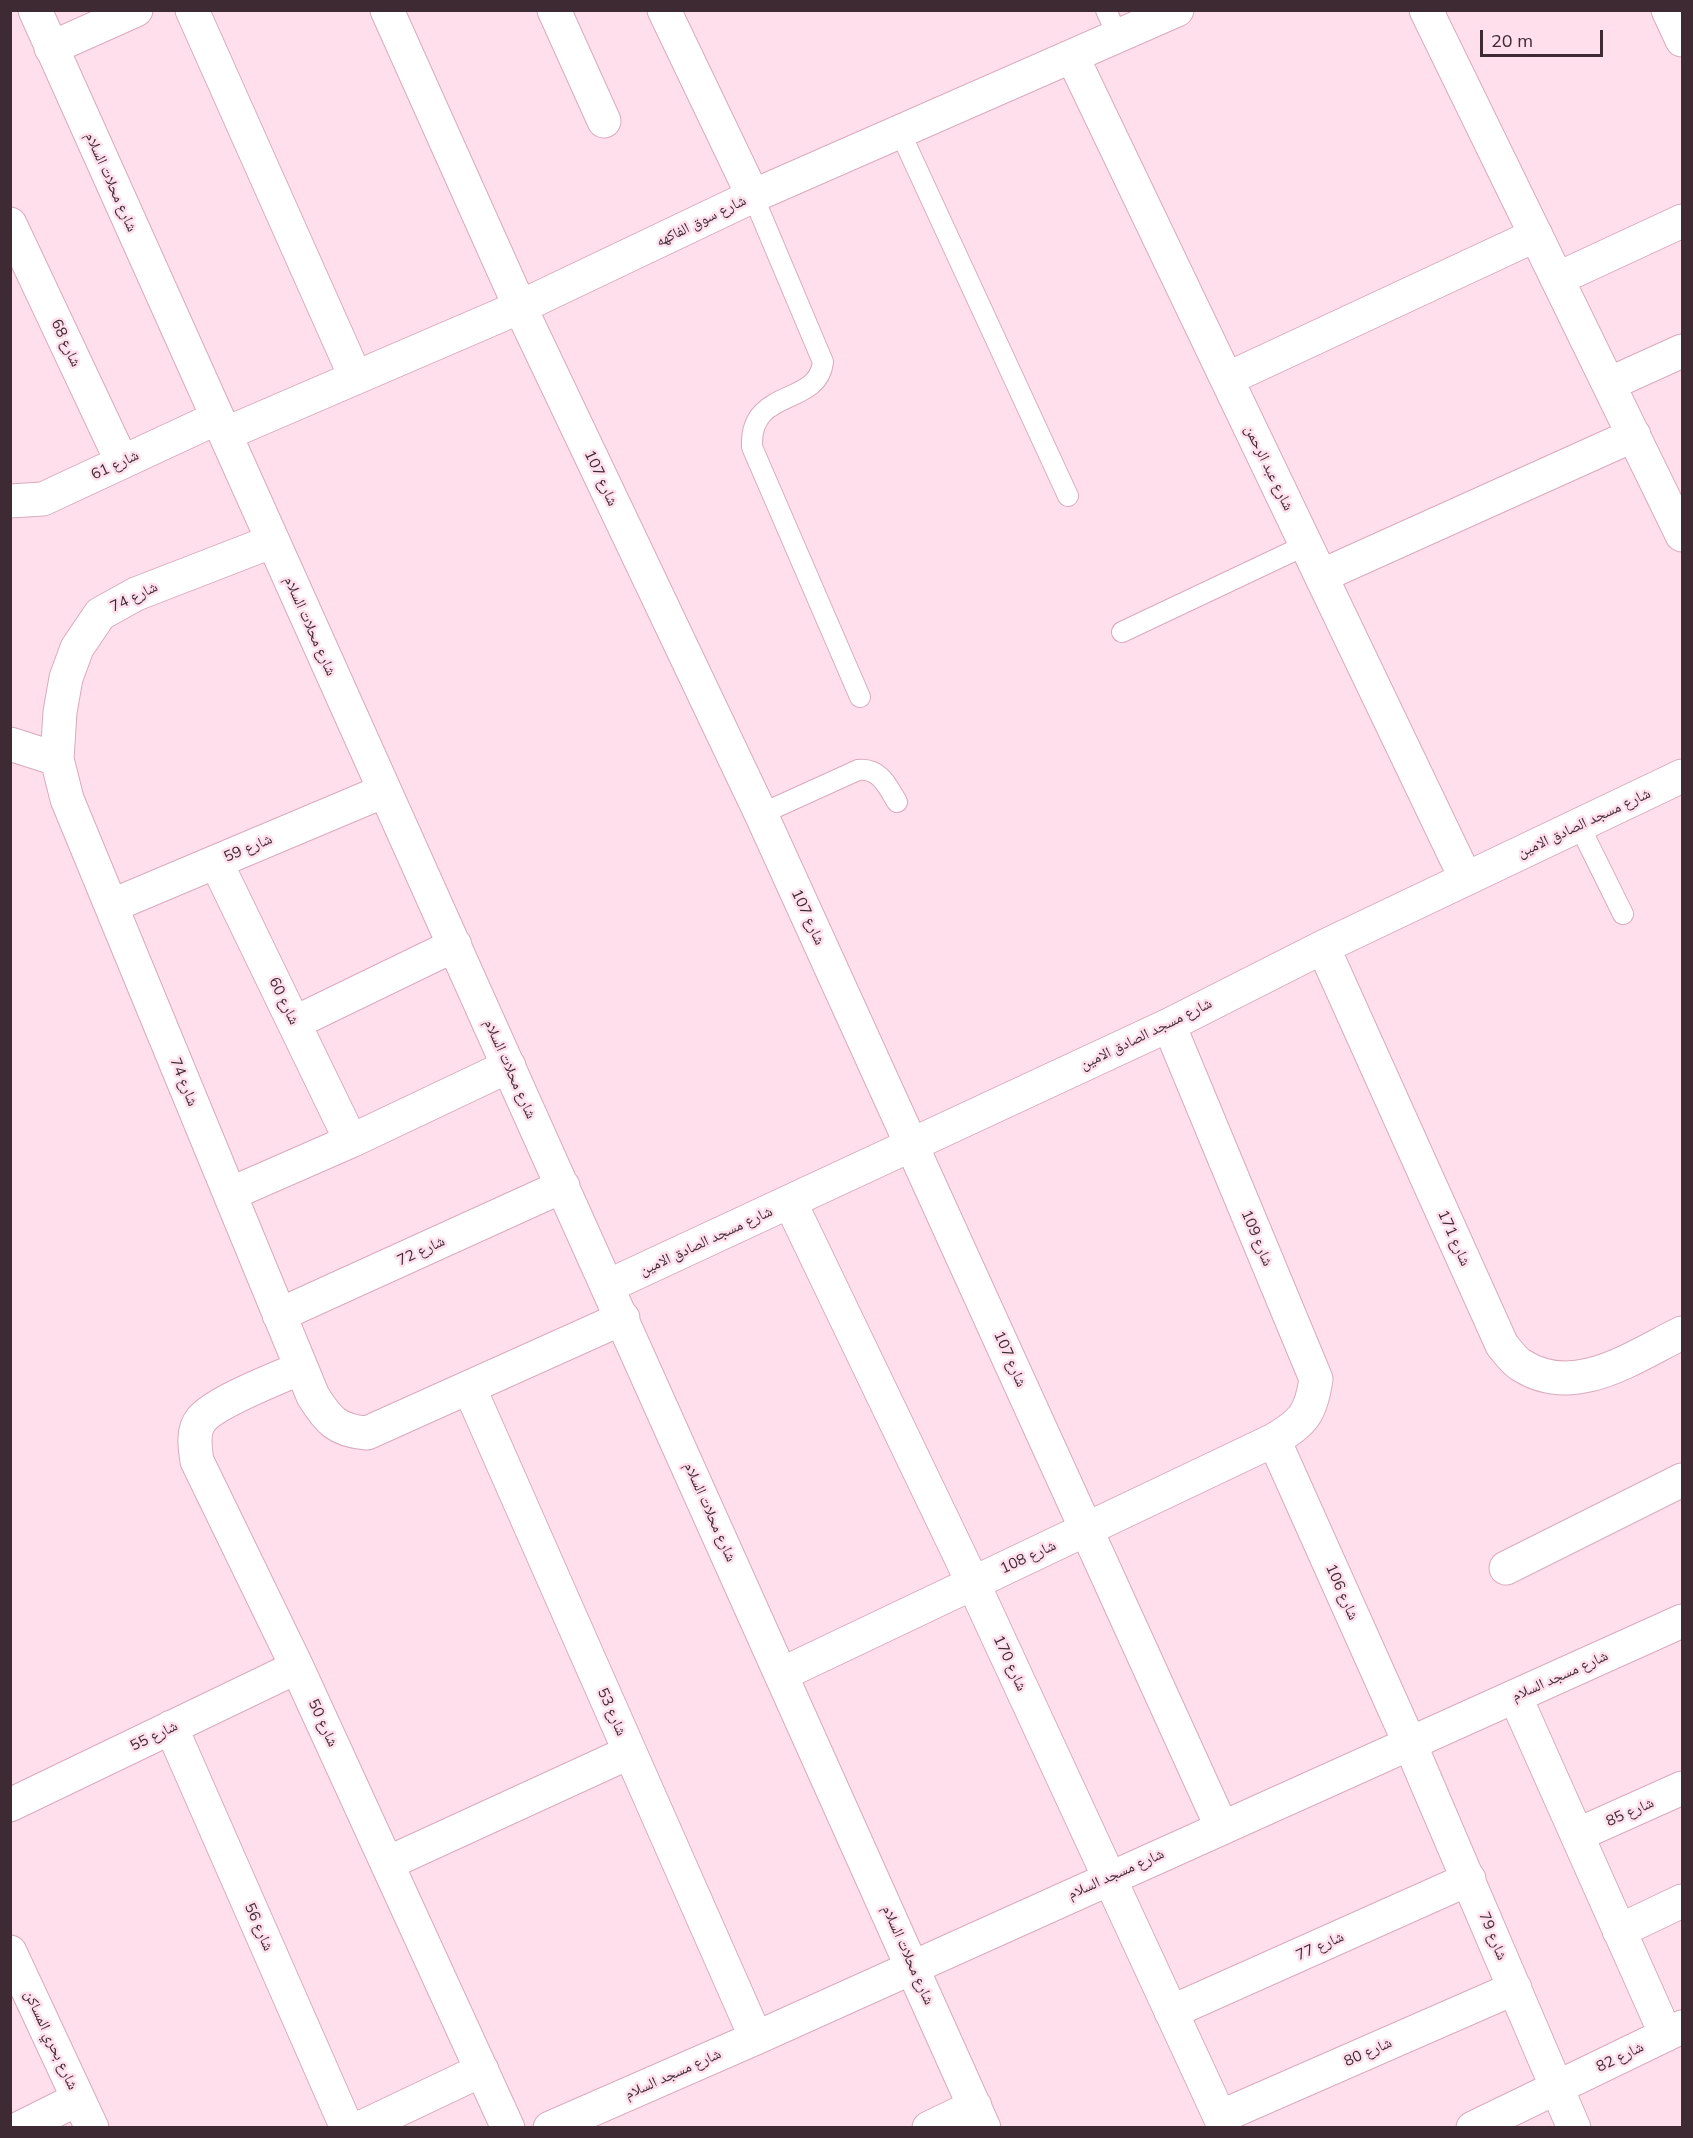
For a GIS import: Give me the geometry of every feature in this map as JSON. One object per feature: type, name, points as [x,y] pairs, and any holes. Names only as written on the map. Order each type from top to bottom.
[{"type":"street","name":"شارع محلات السلام","points":[[34,10],[980,2117]]},
{"type":"street","points":[[51,48],[136,10]]},
{"type":"street","points":[[192,10],[355,376]]},
{"type":"street","name":"شارع 107","points":[[387,10],[520,308],[761,814],[1222,1828]]},
{"type":"street","points":[[554,10],[604,121]]},
{"type":"street","points":[[664,10],[753,196]]},
{"type":"street","name":"شارع سوق الفاكهه","points":[[221,426],[355,376],[520,308],[753,196],[1072,58],[1112,24],[1177,10]]},
{"type":"street","points":[[1426,10],[1683,535]]},
{"type":"street","points":[[1668,10],[1683,40]]},
{"type":"street","name":"شارع عبد الرحمن","points":[[1072,58],[1466,879]]},
{"type":"street","points":[[1557,279],[1683,221]]},
{"type":"street","name":"شارع 68","points":[[10,224],[122,462]]},
{"type":"street","points":[[1227,379],[1536,235]]},
{"type":"street","points":[[1609,384],[1683,351]]},
{"type":"street","name":"شارع 61","points":[[10,501],[43,500],[122,462],[221,426]]},
{"type":"street","points":[[1321,576],[1634,435]]},
{"type":"street","name":"شارع 74","points":[[273,541],[136,594],[100,614],[77,648],[66,678],[60,712],[57,759],[67,800],[301,1368],[326,1416],[348,1432],[367,1433],[623,1318]]},
{"type":"street","points":[[10,744],[57,759]]},
{"type":"street","name":"شارع مسجد الصادق الامين","points":[[608,1286],[1169,1025],[1323,947],[1683,776]]},
{"type":"street","name":"شارع 59","points":[[111,906],[384,791]]},
{"type":"street","name":"شارع 60","points":[[216,862],[351,1141]]},
{"type":"street","points":[[294,1023],[455,945]]},
{"type":"street","name":"شارع 171","points":[[1323,947],[1502,1345],[1520,1365],[1545,1377],[1571,1380],[1597,1374],[1683,1333]]},
{"type":"street","name":"شارع 109","points":[[1169,1025],[1316,1379],[1312,1406],[1297,1427],[1274,1440]]},
{"type":"street","points":[[230,1194],[351,1141],[509,1066]]},
{"type":"street","name":"شارع 72","points":[[279,1315],[563,1186]]},
{"type":"street","name":"شارع 170","points":[[790,1202],[973,1583],[1223,2122]]},
{"type":"street","name":"شارع 50","points":[[301,1368],[220,1406],[201,1420],[194,1440],[197,1461],[297,1667],[508,2127]]},
{"type":"street","name":"شارع 53","points":[[469,1387],[756,2038]]},
{"type":"street","name":"شارع 108","points":[[782,1674],[1274,1440]]},
{"type":"street","name":"شارع 106","points":[[1274,1440],[1410,1744]]},
{"type":"street","points":[[1506,1568],[1683,1480]]},
{"type":"street","name":"شارع مسجد السلام","points":[[550,2127],[756,2038],[913,1965],[1683,1621]]},
{"type":"street","name":"شارع 55","points":[[10,1805],[297,1667]]},
{"type":"street","points":[[1515,1696],[1619,1931],[1674,2031]]},
{"type":"street","name":"شارع 56","points":[[171,1727],[347,2127]]},
{"type":"street","name":"شارع 79","points":[[1410,1744],[1574,2127]]},
{"type":"street","points":[[388,1863],[630,1752]]},
{"type":"street","name":"شارع 85","points":[[1577,1835],[1683,1788]]},
{"type":"street","name":"شارع 77","points":[[1171,2012],[1469,1880]]},
{"type":"street","points":[[1619,1931],[1683,1901]]},
{"type":"street","name":"شارع بحري المساكن","points":[[10,1952],[85,2113]]},
{"type":"street","name":"شارع 80","points":[[1223,2122],[1515,1988]]},
{"type":"street","name":"شارع 82","points":[[1473,2127],[1674,2031]]},
{"type":"street","points":[[360,2127],[482,2070]]},
{"type":"street","points":[[20,2127],[85,2113]]},
{"type":"street","points":[[929,2127],[980,2117]]},
{"type":"lane","points":[[900,132],[1068,496]]},
{"type":"lane","points":[[753,196],[824,362],[822,374],[815,383],[768,408],[757,418],[752,431],[752,447],[860,697]]},
{"type":"lane","points":[[1122,632],[1306,545]]},
{"type":"lane","points":[[761,814],[858,770],[868,769],[877,773],[897,802]]},
{"type":"lane","points":[[1579,825],[1623,914]]}]
